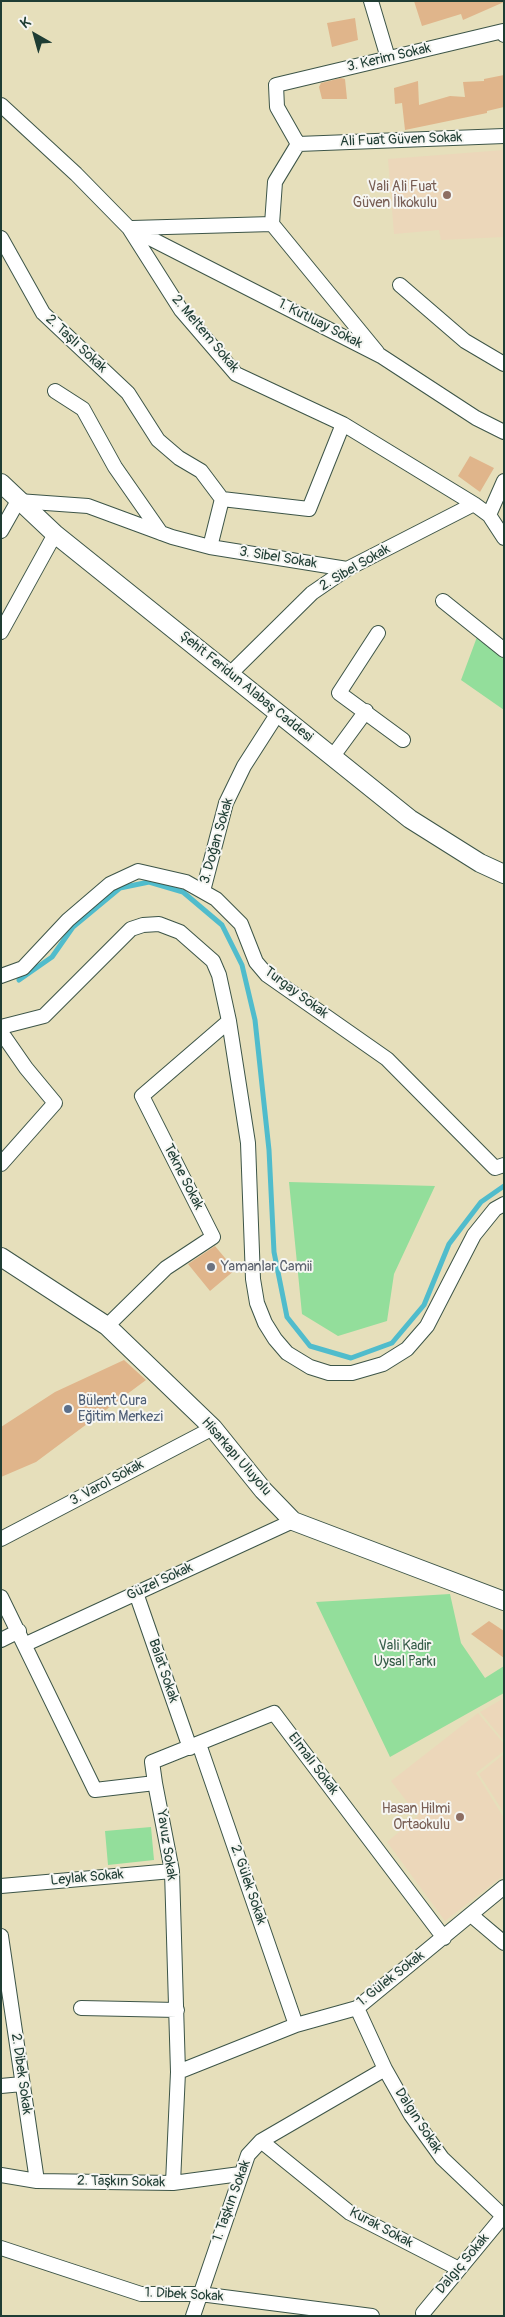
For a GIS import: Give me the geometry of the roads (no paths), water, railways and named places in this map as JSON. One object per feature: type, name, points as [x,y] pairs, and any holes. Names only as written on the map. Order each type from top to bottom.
[{"type":"street","points":[[373,2],[388,58]]},
{"type":"street","name":"3. Kerim Sokak","points":[[298,144],[277,107],[276,85],[503,33]]},
{"type":"street","name":"2. Meltem Sokak","points":[[1,105],[76,174],[129,228],[181,310],[236,374],[343,424],[474,504],[488,515],[504,538]]},
{"type":"street","name":"Ali Fuat Güven Sokak","points":[[298,144],[504,136]]},
{"type":"street","points":[[298,144],[275,182],[272,224],[382,356]]},
{"type":"street","points":[[129,228],[272,224]]},
{"type":"street","name":"1. Kutluay Sokak","points":[[129,228],[382,356],[476,418],[504,432]]},
{"type":"street","name":"2. Taşlı Sokak","points":[[1,238],[43,312],[128,393],[158,440],[178,458],[201,471],[222,498]]},
{"type":"street","points":[[400,285],[465,341],[504,364]]},
{"type":"street","points":[[54,391],[83,409],[115,467],[161,533]]},
{"type":"street","points":[[210,547],[222,498],[308,509],[343,424]]},
{"type":"street","points":[[488,515],[504,481]]},
{"type":"street","name":"Şehit Feridun Alabaş Caddesi","points":[[1,483],[55,534],[410,819],[480,863],[504,874]]},
{"type":"street","points":[[1,531],[18,501]]},
{"type":"street","name":"3. Sibel Sokak","points":[[18,501],[88,506],[161,533],[210,547],[347,569]]},
{"type":"street","name":"2. Sibel Sokak","points":[[230,674],[312,593],[347,569],[474,504]]},
{"type":"street","points":[[1,632],[55,534]]},
{"type":"street","points":[[443,601],[504,650]]},
{"type":"street","points":[[378,633],[339,693],[403,740]]},
{"type":"street","points":[[333,756],[366,711]]},
{"type":"street","name":"3. Doğan Sokak","points":[[203,891],[226,803],[244,766],[278,713]]},
{"type":"street","name":"Turgay Sokak","points":[[1,976],[23,968],[68,920],[110,884],[138,871],[186,882],[216,899],[241,924],[256,962],[267,975],[387,1059],[499,1166]]},
{"type":"street","points":[[1,1028],[44,1016],[131,929],[143,925],[158,924],[180,932],[213,961],[219,975],[229,1021],[248,1142],[250,1228],[256,1295],[265,1324],[287,1353],[310,1367],[329,1373],[352,1373],[383,1364],[407,1349],[428,1326],[474,1235],[495,1209],[504,1204]]},
{"type":"street","name":"Tekne Sokak","points":[[107,1326],[166,1268],[213,1238],[142,1096],[229,1021]]},
{"type":"street","points":[[1,1032],[26,1068],[56,1103],[1,1164]]},
{"type":"street","name":"Hisarkapı Uluyolu","points":[[1,1257],[107,1326],[214,1428],[263,1490],[294,1520],[504,1601]]},
{"type":"street","name":"3. Varol Sokak","points":[[1,1539],[214,1428]]},
{"type":"street","name":"Güzel Sokak","points":[[26,1644],[294,1520]]},
{"type":"street","name":"Balat Sokak","points":[[136,1593],[194,1746]]},
{"type":"street","points":[[1,1597],[26,1644],[95,1790],[155,1783]]},
{"type":"street","points":[[1,1640],[19,1631]]},
{"type":"street","name":"Elmalı Sokak","points":[[155,1783],[152,1762],[274,1713],[444,1938]]},
{"type":"street","name":"2. Gülek Sokak","points":[[194,1746],[296,2025]]},
{"type":"street","name":"Yavuz Sokak","points":[[155,1783],[172,1871],[178,2072],[173,2183]]},
{"type":"street","name":"Leylak Sokak","points":[[1,1886],[172,1871]]},
{"type":"street","name":"1. Gülek Sokak","points":[[178,2072],[296,2025],[357,2008],[504,1887]]},
{"type":"street","points":[[471,1915],[504,1943]]},
{"type":"street","name":"2. Dibek Sokak","points":[[1,1936],[37,2181]]},
{"type":"street","points":[[81,2008],[177,2010]]},
{"type":"street","name":"Dalgın Sokak","points":[[357,2008],[385,2069],[411,2115],[442,2158],[503,2216]]},
{"type":"street","name":"1. Taşkın Sokak","points":[[193,2316],[248,2155],[261,2142],[385,2069]]},
{"type":"street","points":[[1,2086],[22,2084]]},
{"type":"street","name":"Kurak Sokak","points":[[261,2142],[350,2213],[459,2269]]},
{"type":"street","name":"2. Taşkın Sokak","points":[[1,2176],[37,2181],[173,2183],[240,2174]]},
{"type":"street","name":"Dalgıç Sokak","points":[[422,2315],[503,2216]]},
{"type":"street","name":"1. Dibek Sokak","points":[[1,2248],[141,2294],[200,2294],[372,2316]]},
{"type":"waterway","points":[[19,980],[52,957],[73,927],[120,888],[149,882],[183,892],[222,925],[242,965],[255,1020],[269,1150],[274,1252],[287,1317],[310,1346],[351,1358],[392,1343],[424,1305],[449,1244],[481,1202],[504,1186]]},
{"type":"place","name":"Vali Ali Fuat Güven İlkokulu","points":[[447,195]]},
{"type":"place","name":"Yamanlar Camii","points":[[211,1267]]},
{"type":"place","name":"Bülent Cura Eğitim Merkezi","points":[[68,1409]]},
{"type":"place","name":"Hasan Hilmi Ortaokulu","points":[[460,1817]]},
{"type":"park label","name":"Vali Kadir Uysal Parkı","points":[[405,1654]]}]
